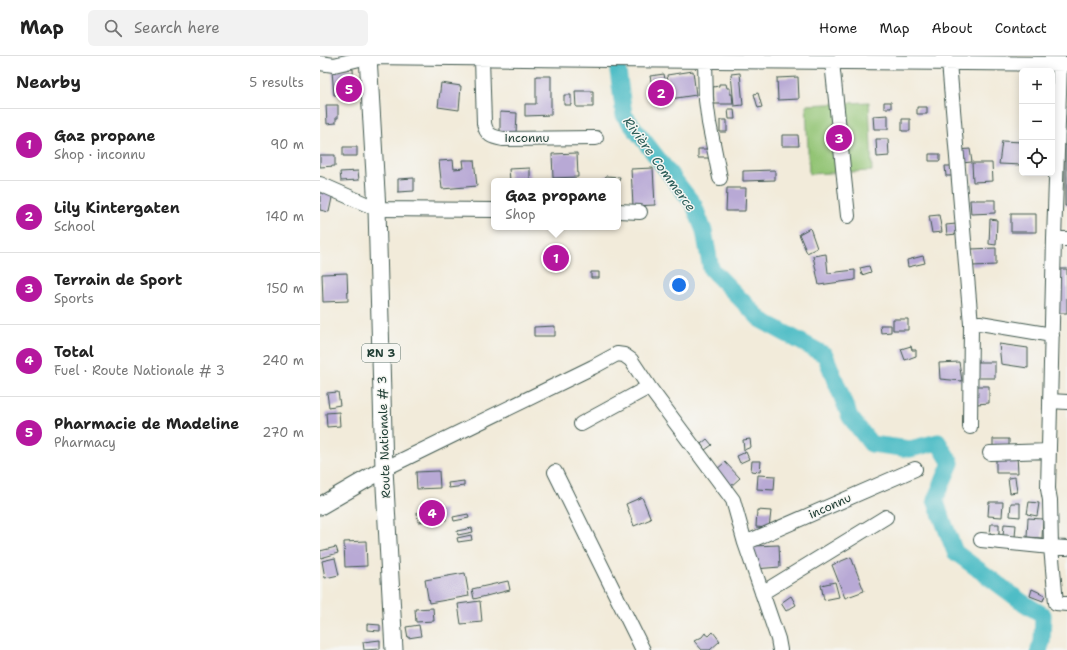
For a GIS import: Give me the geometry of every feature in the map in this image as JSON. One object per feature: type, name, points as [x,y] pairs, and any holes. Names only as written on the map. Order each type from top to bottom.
[{"type":"main road","name":"Route Nationale # 3","points":[[368,56],[377,209],[384,469],[394,650]]},
{"type":"main road","points":[[320,506],[384,469]]},
{"type":"street","points":[[320,63],[334,65],[368,56],[714,59],[832,62],[949,62],[996,59],[1064,64],[1060,239],[1052,335],[1048,489],[1050,500],[1051,548],[1056,602],[1067,604]]},
{"type":"street","name":"inconnu","points":[[482,58],[484,123],[485,130],[488,134],[494,137],[503,138],[596,138]]},
{"type":"street","points":[[714,59],[707,107],[720,178]]},
{"type":"street","points":[[832,62],[848,216]]},
{"type":"street","points":[[949,62],[971,324],[970,426]]},
{"type":"street","points":[[320,184],[377,209],[491,210]]},
{"type":"street","points":[[621,211],[640,212]]},
{"type":"street","points":[[971,324],[980,324],[1052,335]]},
{"type":"street","points":[[384,469],[617,354],[624,355],[631,360],[649,387],[733,500],[745,543],[778,639],[780,650]]},
{"type":"street","points":[[581,424],[649,387]]},
{"type":"street","points":[[1050,401],[1067,402]]},
{"type":"street","points":[[990,453],[1049,451]]},
{"type":"street","name":"inconnu","points":[[745,543],[915,469]]},
{"type":"street","points":[[555,472],[643,650]]},
{"type":"street","points":[[762,593],[886,517]]},
{"type":"street","points":[[981,540],[1051,548],[1067,548]]},
{"type":"green space","points":[[869,102],[872,171],[809,174],[806,105]]},
{"type":"building","points":[[353,69],[354,94],[334,95],[332,71]]},
{"type":"building","points":[[693,71],[696,95],[670,99],[667,75]]},
{"type":"building","points":[[740,73],[743,105],[734,106],[731,74]]},
{"type":"building","points":[[664,74],[668,94],[654,96],[650,76]]},
{"type":"building","points":[[536,76],[551,76],[551,115],[525,116],[525,104],[536,104]]},
{"type":"building","points":[[798,77],[799,99],[778,100],[777,78]]},
{"type":"building","points":[[441,83],[461,86],[459,110],[438,107]]},
{"type":"building","points":[[719,84],[726,84],[727,88],[730,88],[733,104],[714,104],[713,87],[719,86]]},
{"type":"building","points":[[575,91],[593,91],[593,107],[576,107]]},
{"type":"building","points":[[758,93],[762,107],[758,108],[754,94]]},
{"type":"building","points":[[564,95],[571,95],[571,105],[564,105]]},
{"type":"building","points":[[884,102],[891,102],[891,108],[884,108]]},
{"type":"building","points":[[326,105],[338,105],[338,118],[336,118],[336,123],[327,124]]},
{"type":"building","points":[[917,107],[927,107],[927,114],[917,114]]},
{"type":"building","points":[[728,109],[734,109],[735,119],[729,119]]},
{"type":"building","points":[[500,112],[517,113],[516,133],[500,132]]},
{"type":"building","points":[[888,115],[888,129],[874,129],[873,116]]},
{"type":"building","points":[[1065,116],[1067,116],[1067,136],[1064,136]]},
{"type":"building","points":[[902,119],[910,119],[910,131],[902,131]]},
{"type":"building","points":[[720,120],[727,120],[727,132],[720,132]]},
{"type":"building","points":[[782,135],[798,135],[799,146],[782,146]]},
{"type":"building","points":[[876,139],[888,139],[889,156],[877,157]]},
{"type":"building","points":[[1002,141],[1019,142],[1019,165],[999,164]]},
{"type":"building","points":[[1065,145],[1067,145],[1067,206],[1065,206]]},
{"type":"building","points":[[343,147],[357,147],[357,156],[343,156]]},
{"type":"building","points":[[698,149],[710,149],[710,158],[698,158]]},
{"type":"building","points":[[970,149],[972,162],[961,163],[959,150]]},
{"type":"building","points":[[577,153],[578,177],[553,178],[552,154]]},
{"type":"building","points":[[929,154],[940,154],[940,161],[929,161]]},
{"type":"building","points":[[320,155],[335,155],[335,166],[320,167]]},
{"type":"building","points":[[453,160],[454,169],[464,168],[463,160],[474,160],[477,186],[442,189],[439,161]]},
{"type":"building","points":[[972,163],[992,163],[993,181],[973,182]]},
{"type":"building","points":[[945,166],[952,166],[953,176],[946,176]]},
{"type":"building","points":[[530,168],[530,178],[510,178],[509,169]]},
{"type":"building","points":[[653,168],[655,205],[633,206],[631,169]]},
{"type":"building","points":[[775,170],[775,180],[743,181],[743,171]]},
{"type":"building","points":[[358,171],[359,180],[341,181],[340,172]]},
{"type":"building","points":[[606,176],[620,177],[620,178],[605,178]]},
{"type":"building","points":[[414,178],[414,191],[398,192],[398,179]]},
{"type":"building","points":[[727,188],[746,188],[745,211],[726,211]]},
{"type":"building","points":[[320,191],[333,193],[329,212],[320,210]]},
{"type":"building","points":[[970,200],[995,200],[995,213],[971,214]]},
{"type":"building","points":[[1011,214],[1036,214],[1036,232],[1011,232]]},
{"type":"building","points":[[939,215],[942,232],[932,233],[929,216]]},
{"type":"building","points":[[990,219],[997,220],[996,245],[989,244]]},
{"type":"building","points":[[956,224],[957,234],[947,235],[946,225]]},
{"type":"building","points":[[810,228],[817,248],[807,253],[799,234]]},
{"type":"building","points":[[996,248],[996,265],[972,266],[971,249]]},
{"type":"building","points":[[826,254],[828,273],[855,270],[855,280],[819,285],[813,256]]},
{"type":"building","points":[[923,256],[925,263],[908,267],[907,260]]},
{"type":"building","points":[[869,266],[871,272],[862,275],[860,268]]},
{"type":"building","points":[[1059,269],[1067,269],[1067,313],[1058,313]]},
{"type":"building","points":[[591,272],[599,272],[599,278],[591,278]]},
{"type":"building","points":[[347,273],[348,301],[323,302],[322,274]]},
{"type":"building","points":[[893,319],[908,319],[908,330],[893,330]]},
{"type":"building","points":[[880,325],[891,325],[891,332],[881,333]]},
{"type":"building","points":[[555,326],[555,336],[534,336],[534,327]]},
{"type":"building","points":[[999,344],[1028,348],[1028,368],[1001,364]]},
{"type":"building","points":[[911,346],[912,350],[916,350],[916,356],[905,360],[901,349]]},
{"type":"building","points":[[959,362],[962,381],[940,379],[939,363]]},
{"type":"building","points":[[975,362],[995,362],[995,378],[975,378]]},
{"type":"building","points":[[977,386],[989,386],[989,403],[977,404]]},
{"type":"building","points":[[338,392],[340,405],[329,407],[327,393]]},
{"type":"building","points":[[339,412],[340,426],[327,427],[326,413]]},
{"type":"building","points":[[707,439],[712,445],[705,450],[701,444]]},
{"type":"building","points":[[750,439],[751,447],[744,450],[743,440]]},
{"type":"building","points":[[993,439],[1009,439],[1009,449],[993,449]]},
{"type":"building","points":[[746,452],[749,459],[740,463],[737,456]]},
{"type":"building","points":[[1017,456],[1018,473],[996,473],[996,457]]},
{"type":"building","points":[[752,461],[761,461],[760,472],[751,471]]},
{"type":"building","points":[[725,462],[740,478],[730,487],[715,471]]},
{"type":"building","points":[[439,471],[440,488],[417,489],[416,472]]},
{"type":"building","points":[[758,475],[775,476],[774,490],[757,489]]},
{"type":"building","points":[[1015,477],[1017,492],[1010,493],[1008,478]]},
{"type":"building","points":[[464,481],[464,486],[449,488],[448,483]]},
{"type":"building","points":[[642,497],[651,519],[634,526],[626,504]]},
{"type":"building","points":[[989,502],[1003,502],[1002,517],[988,516]]},
{"type":"building","points":[[1029,502],[1039,503],[1037,516],[1027,514]]},
{"type":"building","points":[[1011,503],[1020,503],[1020,517],[1010,516]]},
{"type":"building","points":[[445,509],[446,520],[418,522],[417,512]]},
{"type":"building","points":[[757,510],[771,511],[769,528],[756,527]]},
{"type":"building","points":[[468,514],[469,518],[454,521],[453,517]]},
{"type":"building","points":[[1028,518],[1043,519],[1042,538],[1027,537]]},
{"type":"building","points":[[991,524],[999,524],[999,534],[990,534]]},
{"type":"building","points":[[1004,524],[1016,525],[1015,537],[1003,536]]},
{"type":"building","points":[[472,528],[473,532],[458,535],[457,531]]},
{"type":"building","points":[[471,535],[472,540],[458,542],[457,538]]},
{"type":"building","points":[[366,541],[367,566],[345,567],[344,542]]},
{"type":"building","points":[[779,545],[780,567],[755,569],[753,546]]},
{"type":"building","points":[[336,547],[338,553],[321,558],[320,551]]},
{"type":"building","points":[[851,557],[864,591],[845,598],[832,565]]},
{"type":"building","points":[[335,558],[339,575],[325,578],[322,561]]},
{"type":"building","points":[[465,573],[469,596],[429,603],[425,580]]},
{"type":"building","points":[[508,581],[510,590],[474,599],[472,589]]},
{"type":"building","points":[[835,582],[839,597],[824,600],[821,585]]},
{"type":"building","points":[[1032,589],[1045,595],[1043,601],[1030,596]]},
{"type":"building","points":[[791,596],[796,605],[786,611],[781,603]]},
{"type":"building","points":[[480,601],[482,622],[461,624],[458,604]]},
{"type":"building","points":[[433,608],[434,621],[416,622],[415,609]]},
{"type":"building","points":[[367,624],[380,625],[380,631],[367,630]]},
{"type":"building","points":[[419,625],[421,636],[408,638],[406,627]]},
{"type":"building","points":[[713,632],[720,641],[710,650],[702,650],[694,641],[702,637],[705,633],[709,636]]},
{"type":"building","points":[[380,640],[380,649],[364,650],[363,642]]},
{"type":"waterway","name":"Rivière Commerce","points":[[616,56],[624,115],[694,205],[704,231],[711,269],[761,320],[825,355],[850,417],[871,444],[910,449],[938,442],[951,463],[935,500],[955,552],[1022,602],[1043,615],[1042,642],[1039,650]]},
{"type":"place","name":"Pharmacie de Madeline","points":[[349,89]]},
{"type":"place","name":"Lily Kintergaten","points":[[661,93]]},
{"type":"place","name":"Terrain de Sport","points":[[839,138]]},
{"type":"place","name":"Gaz propane","points":[[556,258]]},
{"type":"place","name":"Total","points":[[432,513]]}]
